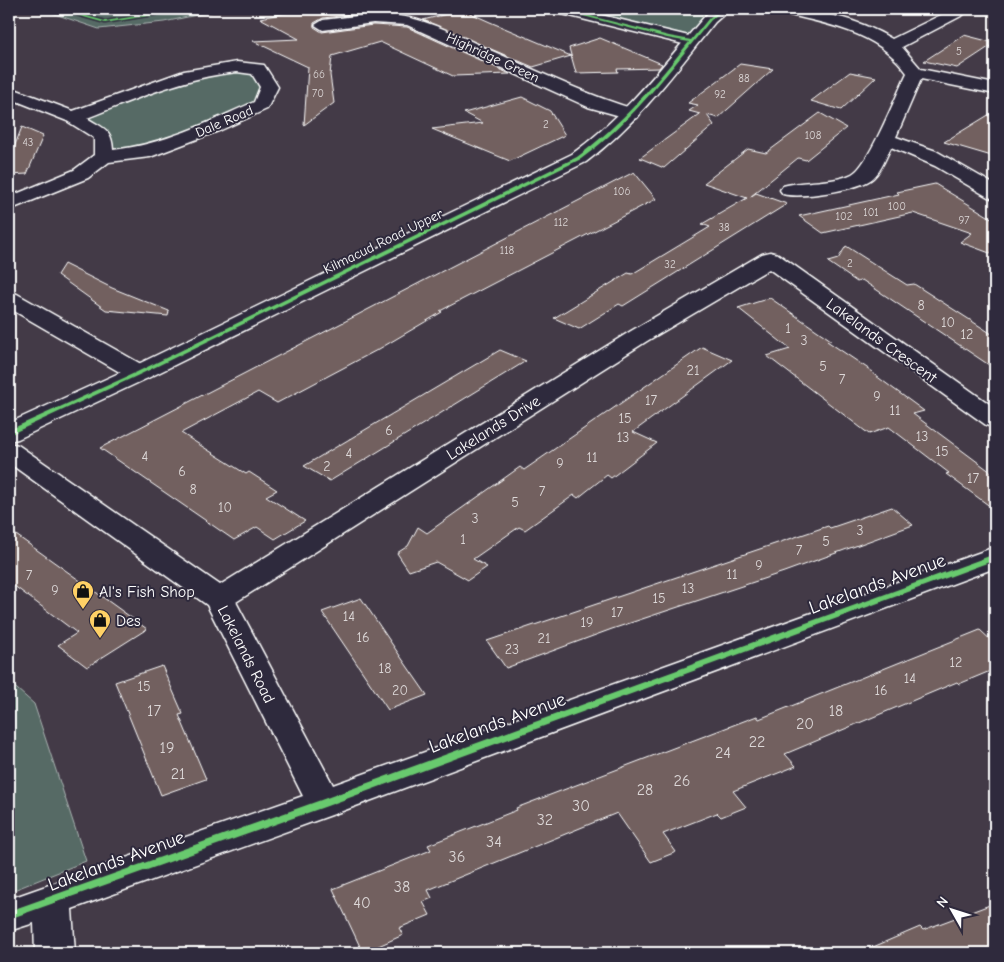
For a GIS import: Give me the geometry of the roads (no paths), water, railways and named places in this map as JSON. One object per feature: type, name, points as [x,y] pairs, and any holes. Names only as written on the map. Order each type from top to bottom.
[{"type":"street","points":[[559,9],[691,41]]},
{"type":"street","name":"Kilmacud Road Upper","points":[[9,433],[139,373],[551,173],[601,143],[630,114],[691,41],[722,9]]},
{"type":"street","points":[[783,9],[825,19],[877,37],[893,45],[907,58],[915,73]]},
{"type":"street","points":[[893,45],[958,12]]},
{"type":"street","name":"Highridge Green","points":[[323,25],[380,17],[403,18],[423,25],[594,103],[630,114]]},
{"type":"street","name":"Dale Road","points":[[73,118],[203,70],[242,66],[258,69],[269,86],[261,105],[215,126],[143,153],[104,157]]},
{"type":"street","points":[[915,73],[995,89]]},
{"type":"street","points":[[790,190],[848,182],[866,174],[885,140],[915,73]]},
{"type":"street","points":[[9,92],[73,118],[103,136],[104,157],[81,174],[14,202]]},
{"type":"street","points":[[885,140],[910,146],[933,155],[995,193]]},
{"type":"street","name":"Lakelands Crescent","points":[[770,259],[995,420]]},
{"type":"street","name":"Lakelands Drive","points":[[219,599],[639,336],[770,259]]},
{"type":"street","points":[[9,299],[139,373]]},
{"type":"street","name":"Lakelands Road","points":[[9,452],[219,599],[324,803]]},
{"type":"street","name":"Lakelands Avenue","points":[[9,915],[324,803],[995,557]]},
{"type":"street","points":[[52,901],[55,953]]},
{"type":"place","name":"Al's Fish Shop","points":[[83,610]]},
{"type":"place","name":"Des","points":[[100,639]]}]
